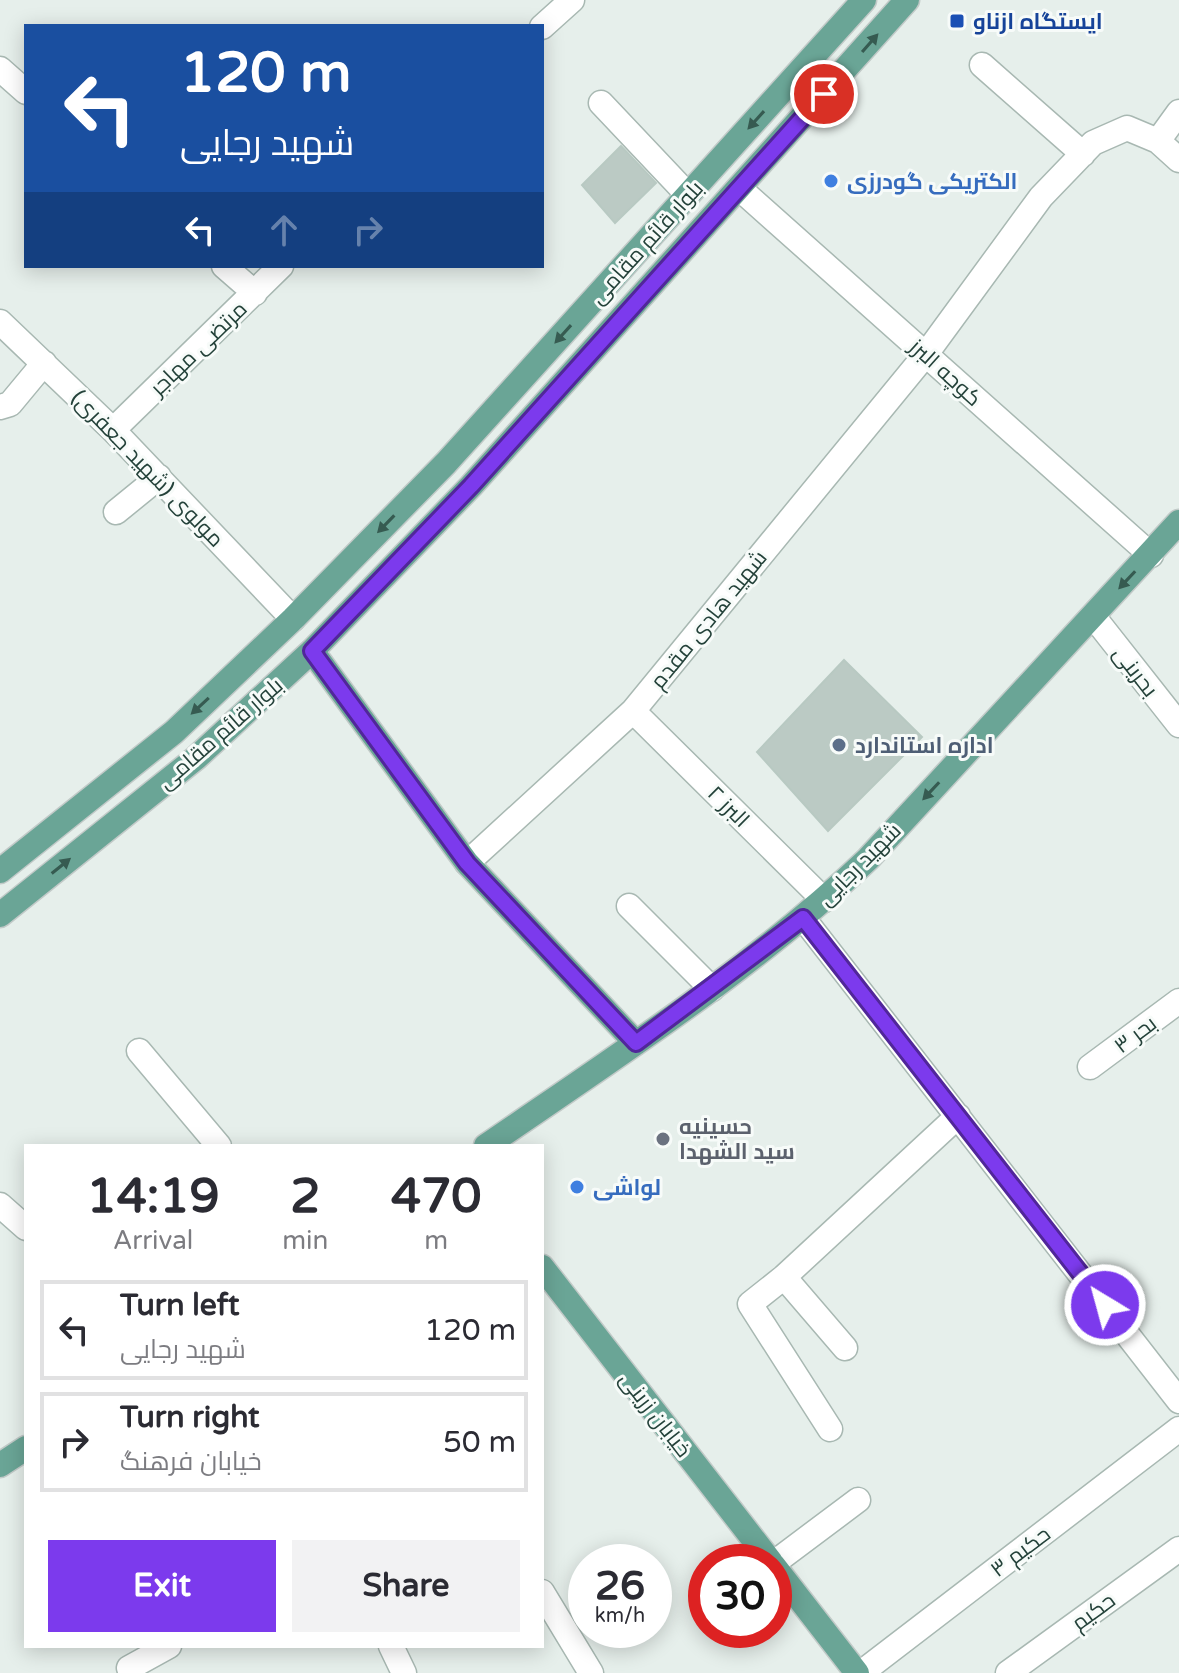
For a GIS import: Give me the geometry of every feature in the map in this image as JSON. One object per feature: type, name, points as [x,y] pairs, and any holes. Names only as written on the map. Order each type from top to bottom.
[{"type":"main road","name":"بلوار قائم مقامی","points":[[0,871],[174,732],[293,619],[446,463],[864,0]]},
{"type":"main road","name":"بلوار قائم مقامی","points":[[0,915],[196,758],[312,651],[509,444],[907,0]]},
{"type":"main road","points":[[483,422],[509,444]]},
{"type":"main road","name":"شهید رجایی","points":[[489,1144],[712,989],[824,900],[868,859],[1179,522]]},
{"type":"main road","points":[[312,651],[467,863],[636,1043]]},
{"type":"main road","name":"خیابان زرینی","points":[[544,1270],[757,1544]]},
{"type":"main road","points":[[0,1465],[24,1449]]},
{"type":"main road","name":"خیابان زرینی","points":[[792,1588],[859,1673]]},
{"type":"street","points":[[544,25],[572,0]]},
{"type":"street","points":[[982,65],[1083,154]]},
{"type":"street","points":[[0,69],[24,90]]},
{"type":"street","points":[[601,103],[688,195]]},
{"type":"street","points":[[1179,112],[1158,141],[1179,160]]},
{"type":"street","name":"شهید هادی مقدم","points":[[467,863],[633,711],[926,354],[1041,197],[1093,143],[1127,128],[1158,141]]},
{"type":"street","name":"کوچه البرز","points":[[740,189],[1151,555]]},
{"type":"street","points":[[226,268],[255,293]]},
{"type":"street","name":"مرتضی مهاجر","points":[[113,430],[279,268]]},
{"type":"street","name":"مولوی (شهید جعفری)","points":[[0,322],[113,430],[293,619]]},
{"type":"street","points":[[0,407],[10,404],[44,363]]},
{"type":"street","points":[[116,512],[159,477]]},
{"type":"street","name":"بحرینی","points":[[1093,616],[1177,719]]},
{"type":"street","name":"البرز ۲","points":[[633,711],[824,900]]},
{"type":"street","points":[[629,906],[712,989]]},
{"type":"street","points":[[803,918],[1179,1401]]},
{"type":"street","name":"بحر ۳","points":[[1090,1067],[1179,1001]]},
{"type":"street","points":[[139,1051],[217,1144]]},
{"type":"street","points":[[830,1429],[750,1304],[784,1277],[958,1116]]},
{"type":"street","points":[[0,1205],[24,1226]]},
{"type":"street","points":[[784,1277],[845,1348]]},
{"type":"street","name":"حکیم ۳","points":[[859,1673],[1179,1429]]},
{"type":"street","points":[[792,1550],[858,1500]]},
{"type":"street","name":"حکیم","points":[[1008,1673],[1179,1549]]},
{"type":"street","points":[[544,1595],[591,1673]]},
{"type":"street","points":[[127,1662],[164,1648]]},
{"type":"street","points":[[392,1648],[404,1673]]},
{"type":"building","points":[[621,146],[656,183],[615,223],[582,185]]},
{"type":"building","name":"اداره استاندارد","points":[[844,660],[922,737],[828,831],[757,752]]},
{"type":"place","name":"ایستگاه ازناو","points":[[957,21]]},
{"type":"place","name":"الکتریکی گودرزی","points":[[831,181]]},
{"type":"place","name":"اداره استاندارد","points":[[839,745]]},
{"type":"place","name":"حسینیه سید الشهدا","points":[[663,1139]]},
{"type":"place","name":"لواشی","points":[[577,1187]]},
{"type":"route","points":[[824,94],[471,486],[312,651],[467,863],[636,1043],[735,972],[803,918],[1105,1305]]}]
